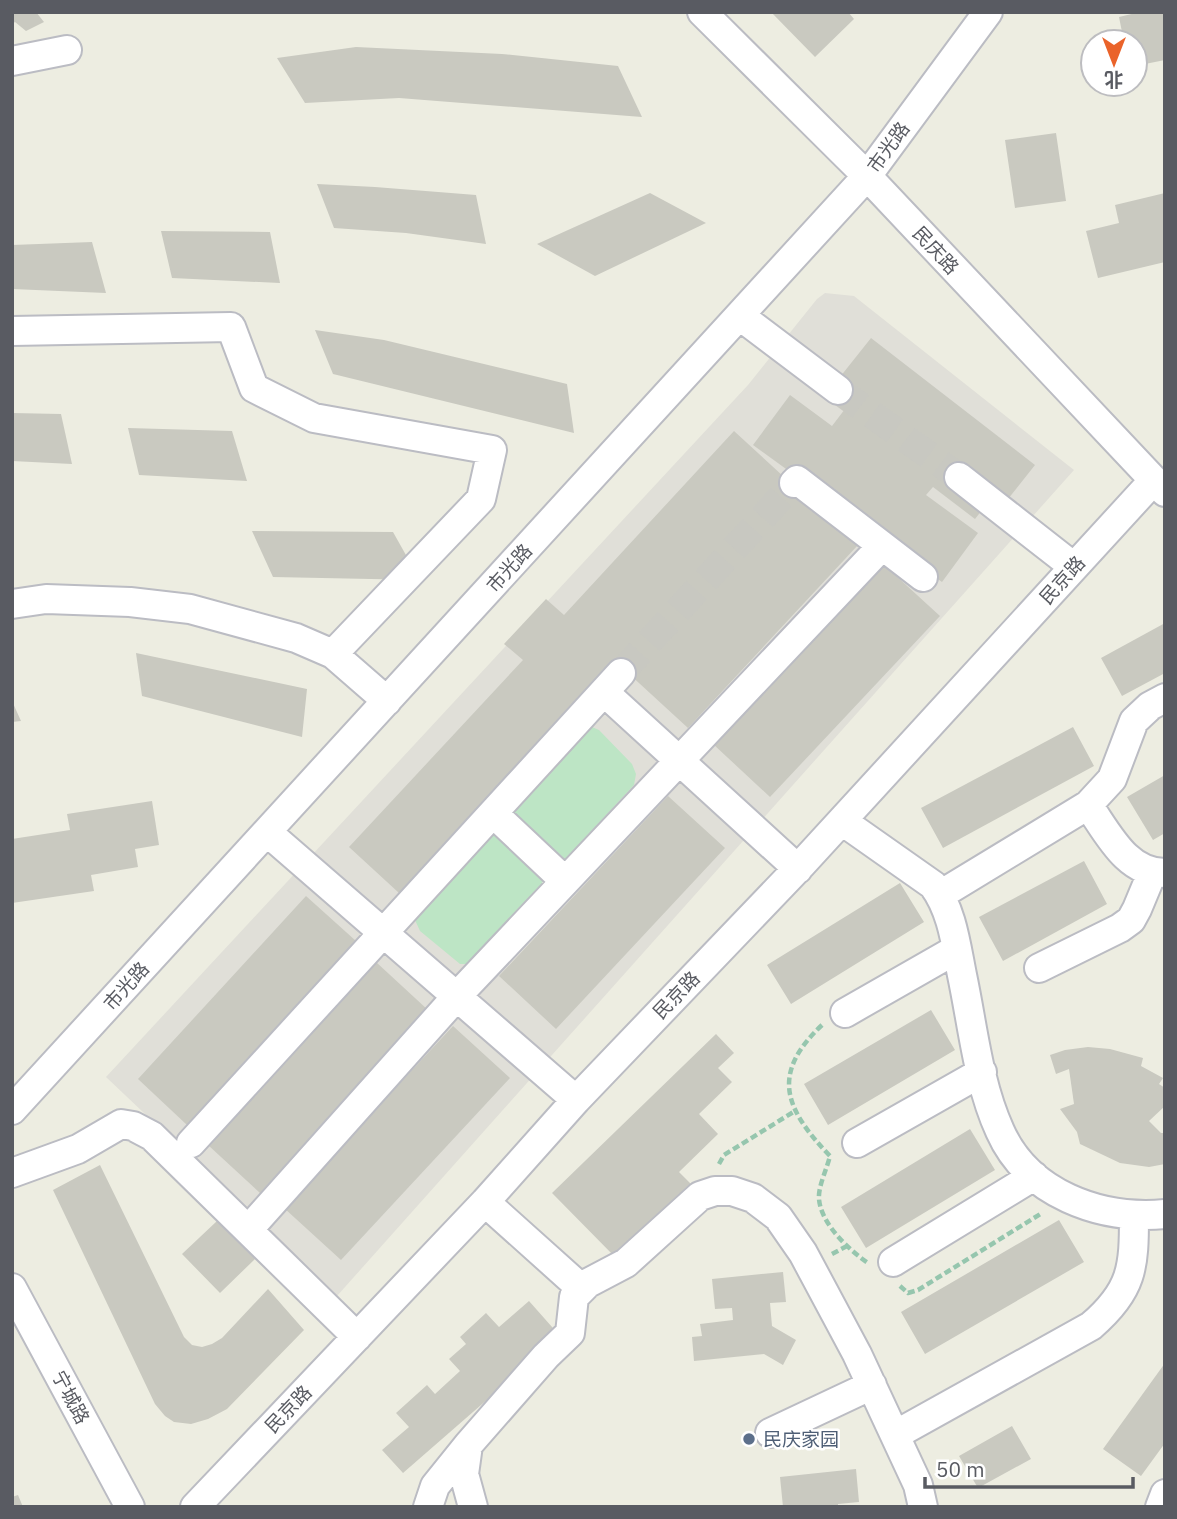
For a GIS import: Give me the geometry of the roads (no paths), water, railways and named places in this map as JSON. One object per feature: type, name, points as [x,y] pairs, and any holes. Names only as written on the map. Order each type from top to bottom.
[{"type":"street","name":"民庆路","points":[[702,12],[867,176],[1159,486]]},
{"type":"street","name":"市光路","points":[[12,1110],[867,176],[988,12]]},
{"type":"street","points":[[12,61],[67,50]]},
{"type":"street","points":[[740,316],[838,390]]},
{"type":"street","points":[[12,331],[230,327],[254,388],[314,418],[492,450],[481,499],[333,654]]},
{"type":"street","points":[[959,477],[1074,567]]},
{"type":"street","points":[[794,483],[797,480],[923,577]]},
{"type":"street","name":"民京路","points":[[195,1507],[485,1202],[576,1100],[798,869],[1074,567],[1159,486]]},
{"type":"street","points":[[248,1230],[457,996],[882,546]]},
{"type":"street","points":[[12,604],[46,599],[102,601],[190,610],[296,638],[333,654],[387,701]]},
{"type":"street","points":[[191,1143],[613,682],[680,760],[798,869]]},
{"type":"street","points":[[940,895],[1088,805],[1112,779],[1134,722],[1140,714],[1165,698]]},
{"type":"street","points":[[1039,968],[1131,920],[1159,873],[1140,868],[1124,855],[1088,805]]},
{"type":"street","points":[[493,813],[565,881]]},
{"type":"street","points":[[842,821],[933,885],[940,895],[957,950],[987,1097],[1000,1133],[1022,1164],[1042,1184],[1074,1202],[1116,1213],[1165,1214]]},
{"type":"street","points":[[267,832],[576,1100]]},
{"type":"street","points":[[845,1013],[957,950]]},
{"type":"street","points":[[857,1143],[982,1072]]},
{"type":"street","points":[[12,1173],[78,1149],[121,1124],[133,1126],[152,1136],[357,1337]]},
{"type":"street","points":[[887,1270],[1034,1176]]},
{"type":"street","points":[[428,1507],[435,1486],[468,1445],[546,1356],[570,1333],[574,1297],[588,1283],[626,1263],[700,1196],[715,1191],[732,1191],[752,1198],[778,1217],[803,1253],[872,1385],[918,1485],[923,1507]]},
{"type":"street","points":[[485,1202],[582,1289]]},
{"type":"street","points":[[895,1435],[1091,1326],[1107,1312],[1130,1277],[1134,1256],[1134,1215]]},
{"type":"street","name":"宁城路","points":[[12,1288],[130,1507]]},
{"type":"street","points":[[770,1433],[872,1385]]},
{"type":"street","points":[[468,1445],[464,1474],[473,1507]]},
{"type":"street","points":[[1160,1507],[1165,1494]]},
{"type":"tunnel","points":[[838,390],[959,477]]},
{"type":"tunnel","points":[[621,673],[794,483]]},
{"type":"place","name":"民庆家园","points":[[749,1439]]}]
